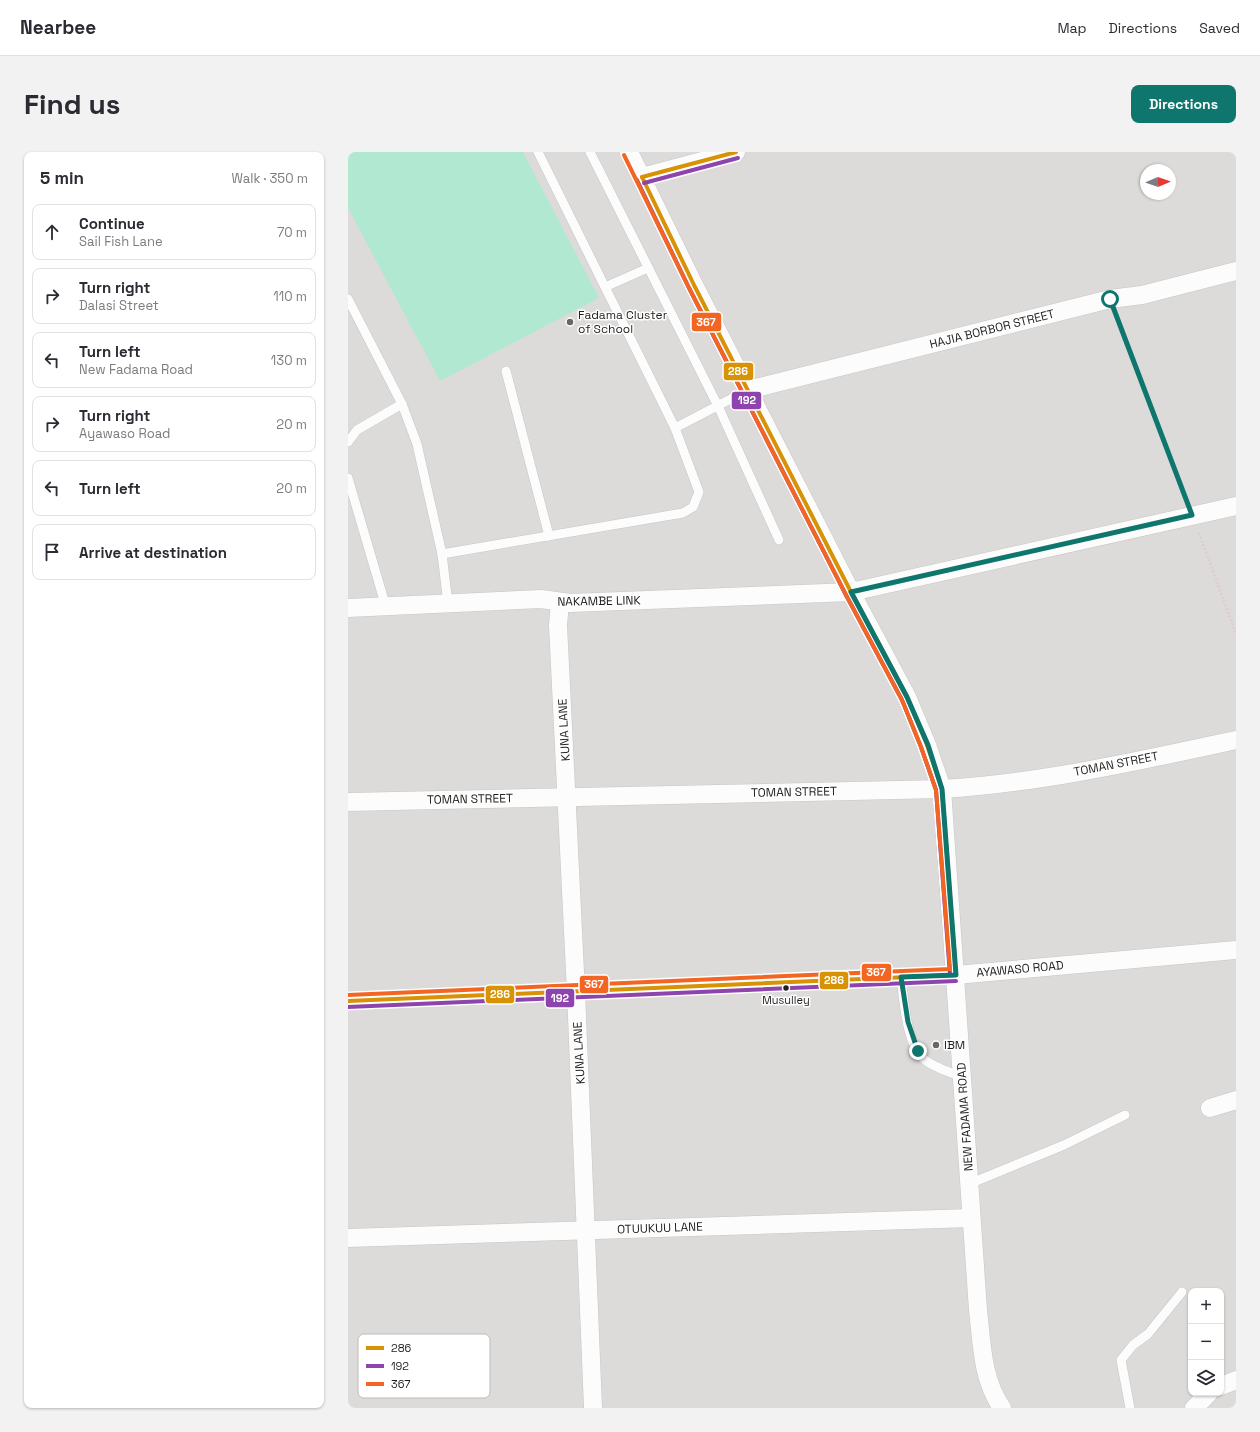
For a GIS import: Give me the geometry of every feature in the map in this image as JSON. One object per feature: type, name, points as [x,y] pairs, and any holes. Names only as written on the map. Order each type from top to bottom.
[{"type":"street","name":"NEW FADAMA ROAD","points":[[629,152],[694,285],[851,592],[907,697],[928,745],[942,789],[956,975],[971,1218],[984,1360],[989,1384],[1002,1408]]},
{"type":"street","points":[[642,177],[736,152]]},
{"type":"street","name":"HAJIA BORBOR STREET","points":[[748,390],[1110,299],[1142,295],[1236,271]]},
{"type":"street","name":"NAKAMBE LINK","points":[[348,608],[541,599],[560,603],[851,592],[1236,506]]},
{"type":"street","name":"KUNA LANE","points":[[560,603],[558,625],[587,1230],[593,1408]]},
{"type":"street","name":"TOMAN STREET","points":[[348,802],[942,789],[984,786],[1036,779],[1137,761],[1236,740]]},
{"type":"street","name":"AYAWASO ROAD","points":[[348,1001],[956,975],[1236,950]]},
{"type":"street","points":[[1210,1108],[1236,1100]]},
{"type":"street","name":"OTUUKUU LANE","points":[[348,1238],[971,1218]]},
{"type":"street","points":[[1224,1385],[1236,1380]]},
{"type":"street","points":[[1194,1408],[1206,1396]]},
{"type":"lane","points":[[442,554],[683,513],[693,507],[699,492],[675,428],[538,152]]},
{"type":"lane","points":[[590,152],[718,406],[779,540]]},
{"type":"lane","points":[[605,287],[648,268]]},
{"type":"lane","points":[[348,299],[402,404],[417,444],[442,554],[448,604]]},
{"type":"lane","points":[[506,371],[549,536]]},
{"type":"lane","points":[[675,428],[748,390]]},
{"type":"lane","points":[[348,442],[357,430],[402,404]]},
{"type":"lane","points":[[348,478],[386,607]]},
{"type":"lane","points":[[901,977],[908,1022],[918,1051],[925,1060],[962,1077]]},
{"type":"lane","points":[[969,1184],[1064,1145],[1124,1115]]},
{"type":"lane","points":[[1130,1408],[1121,1360],[1133,1345],[1148,1334],[1182,1292]]},
{"type":"path","points":[[1110,299],[1236,634]]},
{"type":"shaded area","points":[[348,152],[1236,152],[1236,1408],[348,1408]]},
{"type":"green space","points":[[348,152],[523,152],[599,298],[440,381],[348,208]]},
{"type":"transit line","name":"286","points":[[642,177],[736,152]]},
{"type":"transit line","name":"367","points":[[348,995],[950,969],[936,790],[921,747],[902,700],[846,595],[689,288],[624,155]]},
{"type":"transit line","name":"192","points":[[644,183],[738,158]]},
{"type":"transit line","name":"286","points":[[642,177],[694,285],[851,592],[907,697],[927,745],[942,789],[956,975]]},
{"type":"transit line","name":"192","points":[[637,180],[689,288],[846,595],[902,700],[921,747],[936,790],[950,975]]},
{"type":"transit line","name":"286","points":[[348,1001],[956,975]]},
{"type":"transit line","name":"192","points":[[348,1007],[956,981]]},
{"type":"place","name":"Fadama Cluster of School","points":[[570,322]]},
{"type":"place","name":"Musulley","points":[[786,988]]},
{"type":"place","name":"IBM","points":[[936,1045]]},
{"type":"route","points":[[918,1051],[911,1036],[901,977],[956,975],[942,789],[928,745],[907,697],[851,592],[1192,515],[1110,299]]}]
